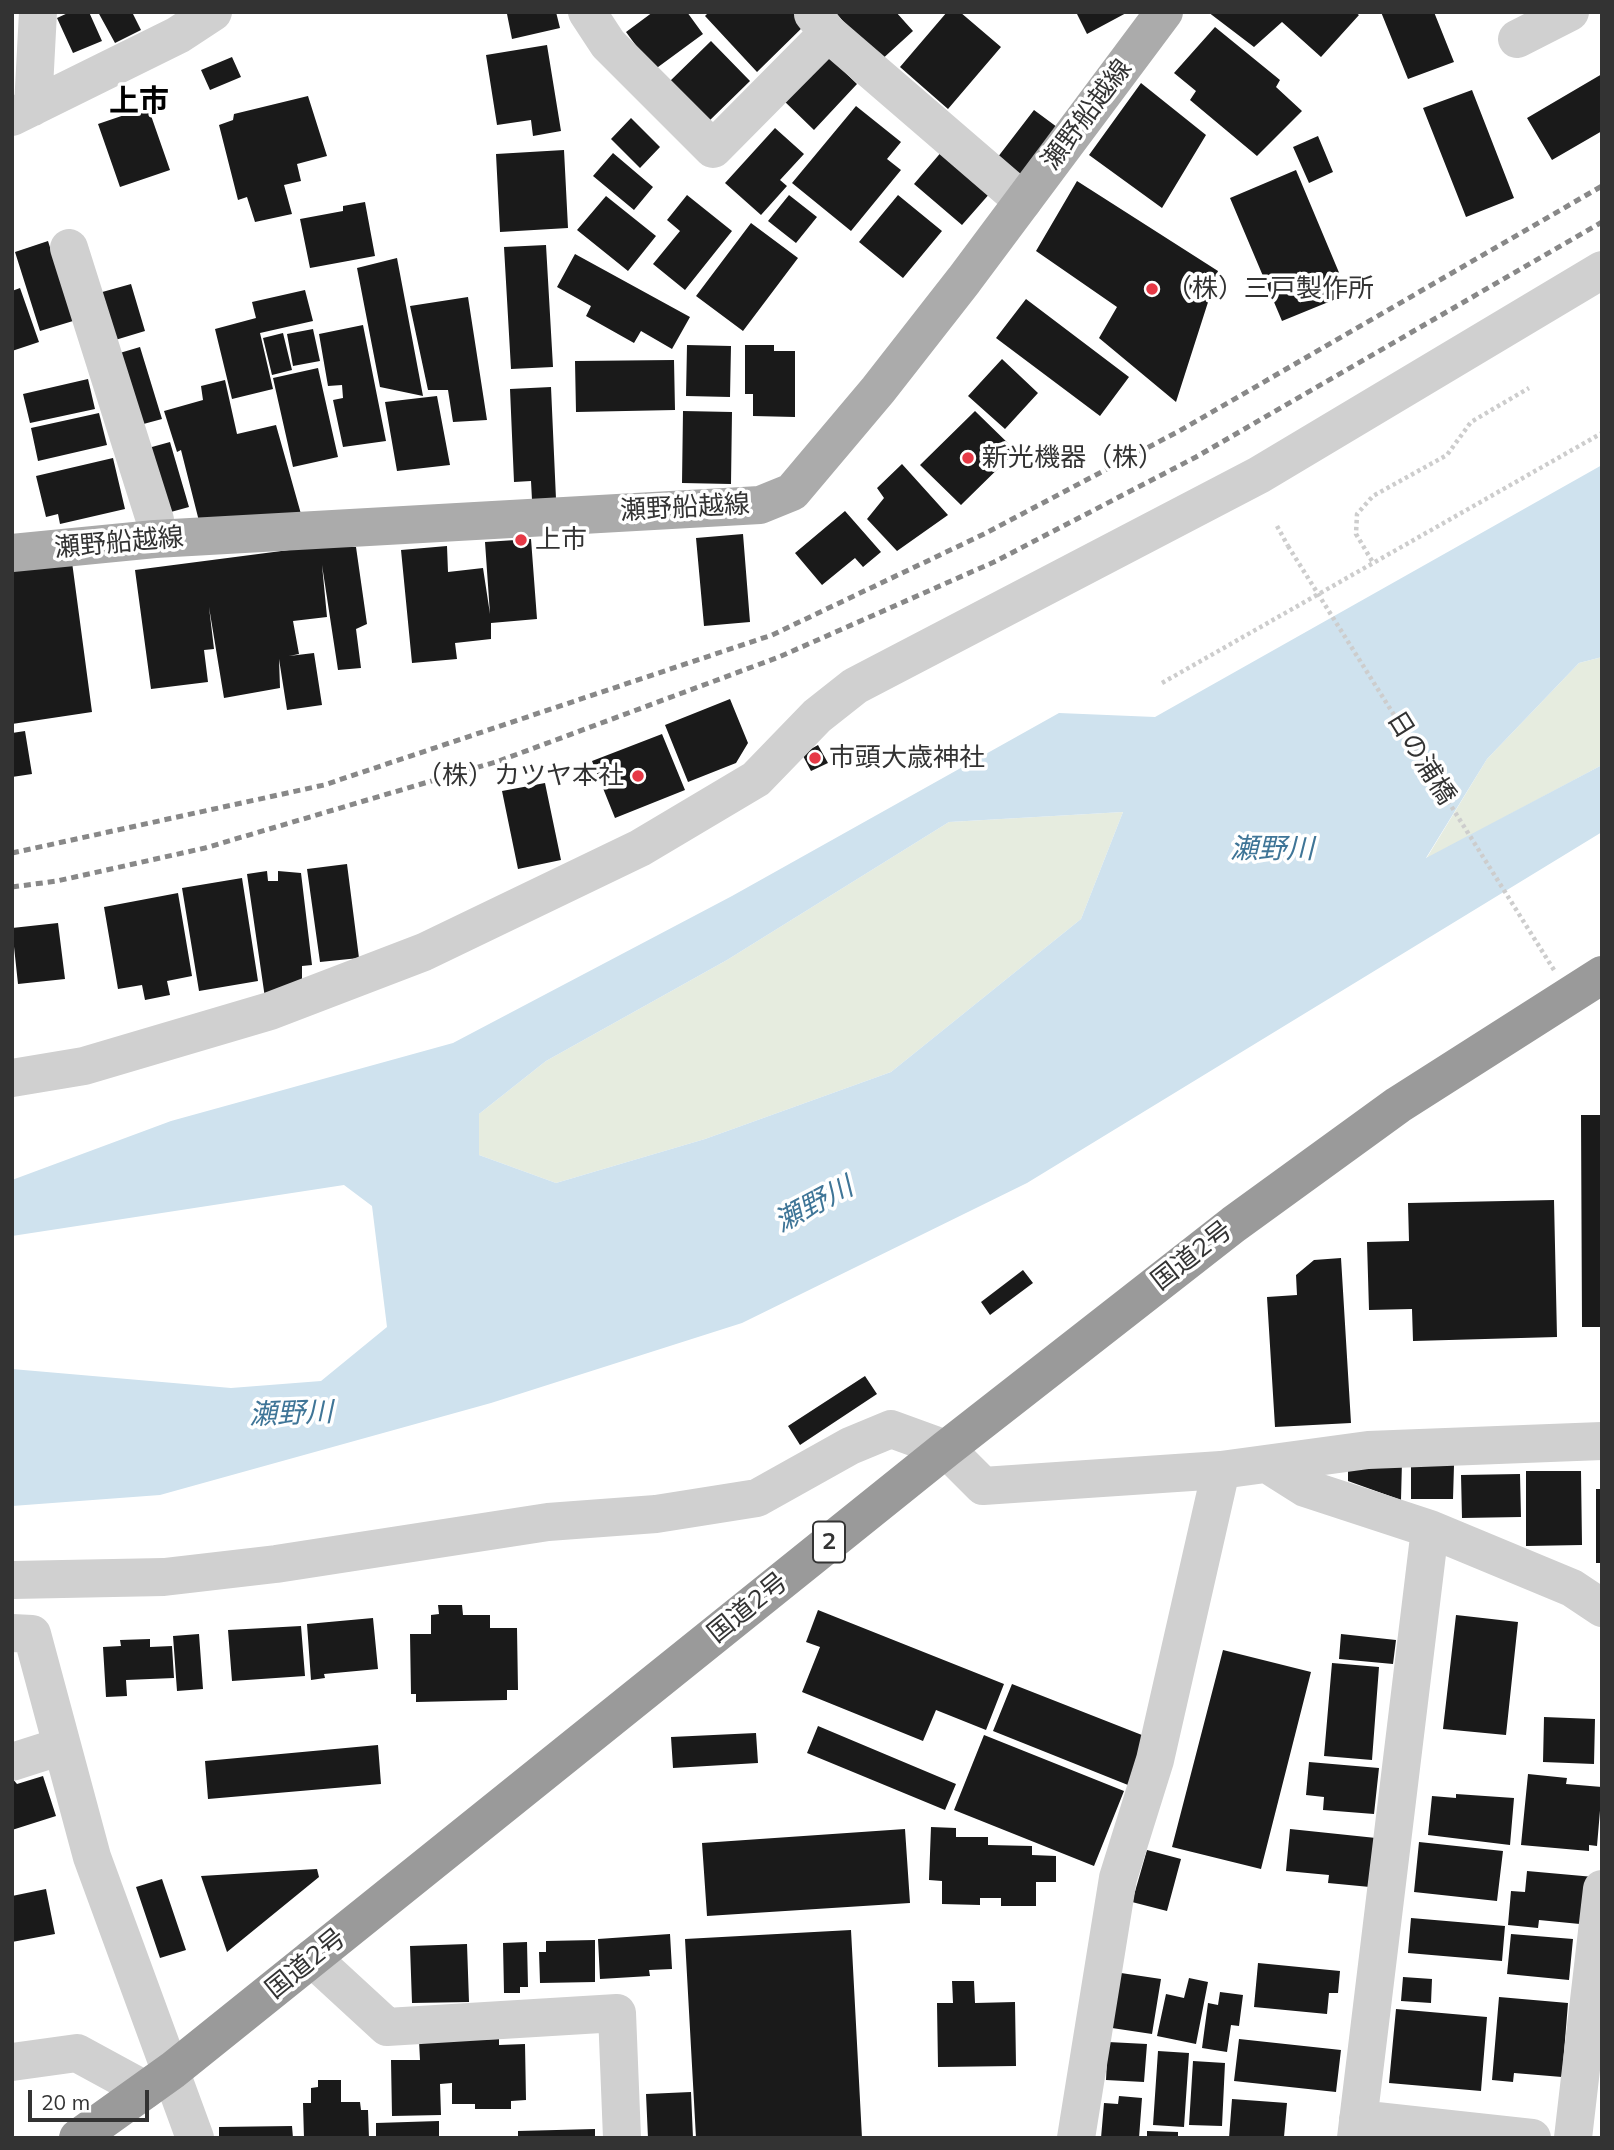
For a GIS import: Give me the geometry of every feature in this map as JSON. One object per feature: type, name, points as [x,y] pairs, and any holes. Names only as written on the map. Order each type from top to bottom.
[{"type":"highway","name":"国道2号","points":[[78,2138],[159,2080],[946,1449],[1234,1224],[1398,1105],[1602,975]]},
{"type":"main road","name":"瀬野船越線","points":[[12,552],[155,539],[760,505],[792,492],[878,390],[1164,12]]},
{"type":"street","points":[[23,112],[37,12]]},
{"type":"street","points":[[23,112],[178,35],[213,12]]},
{"type":"street","points":[[587,12],[608,44],[713,149],[820,23],[1023,201]]},
{"type":"street","points":[[1517,39],[1570,12]]},
{"type":"street","points":[[69,248],[155,520],[155,539]]},
{"type":"street","points":[[12,1078],[84,1066],[270,1011],[424,952],[616,859],[756,779],[817,716],[855,686],[1259,475],[1602,270]]},
{"type":"street","points":[[12,1580],[164,1577],[276,1564],[548,1522],[656,1514],[757,1498],[850,1446],[891,1429],[946,1449],[983,1486],[1221,1470],[1368,1450],[1602,1441]]},
{"type":"street","points":[[1267,1464],[1305,1488],[1430,1529],[1572,1588],[1602,1608]]},
{"type":"street","points":[[1076,2138],[1118,1878],[1155,1759],[1221,1470]]},
{"type":"street","points":[[1430,1529],[1357,2129],[1532,2138]]},
{"type":"street","points":[[12,1633],[32,1634],[92,1857],[159,2080],[195,2138]]},
{"type":"street","points":[[12,1762],[62,1746]]},
{"type":"street","points":[[1573,2138],[1602,1889]]},
{"type":"street","points":[[312,1958],[387,2028],[617,2013],[622,2138]]},
{"type":"street","points":[[12,2062],[77,2053],[159,2080]]},
{"type":"path","points":[[1372,561],[1356,534],[1357,514],[1373,496],[1447,455],[1471,422],[1529,388]]},
{"type":"path","points":[[1162,683],[1372,561],[1602,433]]},
{"type":"path","name":"日の浦橋","points":[[1277,526],[1554,970]]},
{"type":"shaded area","points":[[1602,657],[1602,765],[1426,859],[1487,759],[1579,663]]},
{"type":"shaded area","points":[[1123,812],[1081,919],[891,1072],[705,1139],[556,1183],[479,1155],[479,1114],[546,1061],[727,960],[949,822]]},
{"type":"water","name":"瀬野川","points":[[1602,465],[1602,657],[1579,663],[1487,759],[1426,858],[1602,765],[1602,832],[1027,1183],[742,1323],[491,1403],[160,1495],[12,1506],[12,1369],[231,1388],[321,1381],[387,1327],[372,1206],[344,1185],[12,1236],[12,1180],[171,1121],[453,1043],[732,896],[1059,713],[1155,717]],"holes":[[[1123,812],[1081,919],[891,1072],[705,1139],[556,1183],[479,1155],[479,1114],[546,1061],[727,960],[949,822]]]},
{"type":"building","points":[[70,12],[89,12],[102,41],[73,53],[57,18]]},
{"type":"building","points":[[98,12],[132,12],[141,30],[115,43]]},
{"type":"building","points":[[556,12],[560,28],[512,39],[507,14]]},
{"type":"building","points":[[653,12],[687,12],[703,34],[654,70],[626,32]]},
{"type":"building","points":[[709,12],[802,12],[810,20],[757,72],[705,16]]},
{"type":"building","points":[[835,12],[896,12],[913,31],[879,62]]},
{"type":"building","points":[[947,12],[960,12],[1001,47],[948,109],[900,67]]},
{"type":"building","points":[[1076,12],[1128,12],[1087,34]]},
{"type":"building","points":[[1208,12],[1355,12],[1359,15],[1321,57],[1282,22],[1254,47]]},
{"type":"building","points":[[1381,12],[1434,12],[1454,62],[1408,79]]},
{"type":"building","points":[[1215,27],[1280,80],[1276,87],[1302,111],[1257,156],[1190,100],[1196,91],[1174,73]]},
{"type":"building","points":[[711,41],[750,81],[706,124],[667,84]]},
{"type":"building","points":[[547,45],[561,131],[533,136],[531,120],[497,125],[486,55]]},
{"type":"building","points":[[826,54],[857,84],[814,130],[782,99]]},
{"type":"building","points":[[232,57],[241,77],[210,90],[201,70]]},
{"type":"building","points":[[1602,74],[1602,131],[1552,160],[1527,118]]},
{"type":"building","points":[[1141,83],[1206,135],[1162,208],[1089,155]]},
{"type":"building","points":[[1472,90],[1514,198],[1466,217],[1423,108]]},
{"type":"building","points":[[308,96],[327,156],[297,164],[301,181],[284,185],[292,214],[255,222],[247,197],[238,200],[219,125],[233,120],[234,114]]},
{"type":"building","points":[[856,106],[901,142],[887,159],[901,170],[851,231],[792,183]]},
{"type":"building","points":[[148,107],[170,170],[120,187],[98,124]]},
{"type":"building","points":[[1034,110],[1061,130],[1021,182],[994,162]]},
{"type":"building","points":[[631,118],[660,147],[640,168],[611,139]]},
{"type":"building","points":[[775,128],[804,154],[780,180],[787,186],[761,215],[725,183]]},
{"type":"building","points":[[1318,136],[1333,172],[1309,183],[1293,147]]},
{"type":"building","points":[[564,150],[568,228],[500,232],[496,154]]},
{"type":"building","points":[[943,150],[991,192],[962,225],[914,184]]},
{"type":"building","points":[[613,153],[653,187],[634,210],[593,176]]},
{"type":"building","points":[[1296,170],[1348,294],[1282,321],[1230,198]]},
{"type":"building","name":"（株）三戸製作所","points":[[1077,181],[1218,271],[1176,402],[1099,338],[1117,307],[1036,251]]},
{"type":"building","points":[[687,195],[732,231],[685,290],[653,264],[680,231],[667,220]]},
{"type":"building","points":[[789,195],[817,217],[796,243],[768,221]]},
{"type":"building","points":[[898,195],[942,231],[903,278],[859,242]]},
{"type":"building","points":[[606,196],[656,236],[628,271],[577,230]]},
{"type":"building","points":[[365,202],[375,256],[310,268],[300,219],[343,211],[343,206]]},
{"type":"building","points":[[751,223],[798,258],[743,331],[696,296]]},
{"type":"building","points":[[48,241],[73,321],[40,331],[15,252]]},
{"type":"building","points":[[546,245],[553,367],[511,369],[504,247]]},
{"type":"building","points":[[575,254],[690,317],[672,349],[641,331],[634,343],[586,316],[591,306],[557,287]]},
{"type":"building","points":[[397,258],[423,396],[380,387],[357,268]]},
{"type":"building","points":[[131,284],[145,331],[102,344],[88,296]]},
{"type":"building","points":[[20,288],[39,342],[12,351],[12,291]]},
{"type":"building","points":[[305,290],[313,321],[260,333],[273,389],[232,399],[215,329],[256,318],[252,302]]},
{"type":"building","points":[[468,297],[487,420],[453,422],[448,390],[428,390],[410,306]]},
{"type":"building","points":[[1026,299],[1129,377],[1100,416],[996,338]]},
{"type":"building","points":[[363,325],[386,441],[343,447],[333,400],[343,398],[342,385],[328,386],[319,334]]},
{"type":"building","points":[[313,329],[320,361],[293,366],[287,334]]},
{"type":"building","points":[[283,333],[292,370],[272,375],[263,338]]},
{"type":"building","points":[[687,345],[731,346],[730,397],[686,396]]},
{"type":"building","points":[[745,345],[774,345],[774,351],[795,351],[795,417],[753,416],[753,394],[745,394]]},
{"type":"building","points":[[140,347],[162,419],[136,426],[113,355]]},
{"type":"building","points":[[1002,359],[1038,393],[1005,429],[968,396]]},
{"type":"building","points":[[674,360],[675,410],[576,412],[575,361]]},
{"type":"building","points":[[318,368],[338,457],[293,467],[273,378]]},
{"type":"building","points":[[88,379],[95,409],[30,423],[23,394]]},
{"type":"building","points":[[225,380],[237,434],[276,425],[301,514],[201,529],[181,450],[177,452],[164,411],[203,400],[201,386]]},
{"type":"building","points":[[551,387],[556,499],[532,500],[531,481],[514,482],[510,389]]},
{"type":"building","points":[[437,396],[450,465],[397,471],[385,402]]},
{"type":"building","points":[[683,411],[732,412],[731,484],[682,483]]},
{"type":"building","name":"新光機器（株）","points":[[975,411],[1016,451],[961,505],[920,465]]},
{"type":"building","points":[[99,413],[107,445],[38,461],[31,428]]},
{"type":"building","points":[[170,442],[189,507],[160,515],[141,450]]},
{"type":"building","points":[[113,458],[125,509],[60,524],[58,514],[46,517],[36,476]]},
{"type":"building","points":[[902,464],[948,515],[897,551],[867,519],[884,498],[877,488]]},
{"type":"building","points":[[845,511],[881,552],[863,567],[855,558],[822,585],[795,553]]},
{"type":"building","points":[[743,534],[750,622],[704,626],[696,538]]},
{"type":"building","points":[[531,539],[537,619],[491,623],[491,639],[455,643],[457,659],[412,663],[401,550],[447,546],[448,572],[483,568],[490,614],[485,542]]},
{"type":"building","points":[[320,546],[356,547],[367,624],[356,629],[361,668],[338,670],[322,565],[327,617],[293,621],[299,654],[289,656],[314,653],[322,705],[287,710],[279,659],[280,688],[224,698],[209,607],[214,649],[204,650],[208,682],[151,689],[135,570]]},
{"type":"building","points":[[72,562],[92,712],[12,724],[12,570]]},
{"type":"building","points":[[730,699],[748,743],[736,763],[688,782],[665,725]]},
{"type":"building","points":[[25,731],[32,774],[12,777],[12,733]]},
{"type":"building","name":"（株）カツヤ本社","points":[[662,734],[685,790],[615,818],[592,761]]},
{"type":"building","name":"市頭大歳神社","points":[[818,745],[828,763],[811,771],[802,754]]},
{"type":"building","points":[[545,783],[561,860],[518,869],[502,791]]},
{"type":"building","points":[[347,864],[359,958],[320,962],[307,869]]},
{"type":"building","points":[[267,871],[268,881],[278,881],[278,871],[301,873],[312,965],[302,966],[302,990],[265,998],[247,874]]},
{"type":"building","points":[[242,878],[258,981],[199,991],[182,888]]},
{"type":"building","points":[[178,893],[192,976],[167,981],[170,995],[145,1000],[142,985],[118,989],[104,907]]},
{"type":"building","points":[[58,923],[65,979],[18,984],[12,928]]},
{"type":"building","points":[[1581,1115],[1602,1115],[1602,1327],[1582,1327]]},
{"type":"building","points":[[1554,1200],[1557,1337],[1413,1341],[1412,1309],[1369,1310],[1367,1242],[1409,1241],[1408,1203]]},
{"type":"building","points":[[1341,1258],[1351,1423],[1275,1427],[1267,1297],[1297,1295],[1296,1275],[1314,1260]]},
{"type":"building","points":[[1023,1270],[1033,1283],[990,1315],[981,1302]]},
{"type":"building","points":[[865,1376],[877,1394],[800,1445],[788,1426]]},
{"type":"building","points":[[1348,1461],[1402,1461],[1401,1500],[1348,1481]]},
{"type":"building","points":[[1411,1464],[1454,1465],[1453,1499],[1411,1499]]},
{"type":"building","points":[[1526,1471],[1581,1471],[1582,1545],[1526,1546]]},
{"type":"building","points":[[1520,1474],[1521,1517],[1462,1518],[1461,1475]]},
{"type":"building","points":[[1596,1489],[1602,1489],[1602,1563],[1596,1563]]},
{"type":"building","points":[[438,1605],[462,1605],[463,1615],[490,1615],[490,1628],[517,1628],[518,1690],[507,1690],[507,1700],[416,1702],[416,1694],[411,1694],[410,1634],[431,1634],[431,1615],[439,1614]]},
{"type":"building","points":[[818,1610],[1004,1684],[986,1730],[936,1710],[923,1741],[802,1692],[820,1647],[806,1642]]},
{"type":"building","points":[[1456,1615],[1518,1622],[1506,1735],[1443,1729]]},
{"type":"building","points":[[373,1618],[378,1669],[324,1674],[325,1678],[311,1680],[307,1624]]},
{"type":"building","points":[[301,1626],[305,1676],[232,1681],[228,1630]]},
{"type":"building","points":[[199,1634],[203,1689],[177,1691],[173,1636]]},
{"type":"building","points":[[1341,1634],[1396,1640],[1393,1664],[1339,1659]]},
{"type":"building","points":[[150,1639],[150,1647],[172,1646],[174,1678],[126,1680],[127,1696],[106,1697],[103,1647],[121,1646],[120,1640]]},
{"type":"building","points":[[1223,1650],[1311,1672],[1261,1869],[1172,1847]]},
{"type":"building","points":[[1332,1663],[1379,1667],[1372,1760],[1324,1756]]},
{"type":"building","points":[[1012,1684],[1147,1737],[1128,1785],[993,1731]]},
{"type":"building","points":[[1544,1717],[1595,1719],[1594,1764],[1543,1762]]},
{"type":"building","points":[[818,1726],[956,1784],[945,1810],[807,1753]]},
{"type":"building","points":[[756,1733],[758,1763],[673,1768],[671,1737]]},
{"type":"building","points":[[984,1735],[1124,1791],[1094,1866],[954,1810]]},
{"type":"building","points":[[378,1745],[381,1784],[208,1799],[205,1761]]},
{"type":"building","points":[[1309,1762],[1379,1768],[1374,1814],[1323,1810],[1324,1797],[1306,1795]]},
{"type":"building","points":[[1528,1774],[1567,1778],[1566,1784],[1602,1787],[1597,1846],[1589,1845],[1589,1851],[1521,1845]]},
{"type":"building","points":[[43,1776],[56,1816],[12,1830],[12,1778],[17,1784]]},
{"type":"building","points":[[1456,1794],[1514,1798],[1510,1845],[1428,1835],[1432,1796],[1456,1798]]},
{"type":"building","points":[[931,1827],[956,1828],[956,1837],[988,1837],[988,1845],[1032,1846],[1032,1855],[1056,1856],[1056,1882],[1036,1882],[1036,1906],[1001,1906],[1001,1898],[980,1898],[980,1905],[942,1904],[942,1881],[929,1880]]},
{"type":"building","points":[[905,1829],[910,1903],[707,1916],[702,1843]]},
{"type":"building","points":[[1290,1829],[1376,1838],[1370,1887],[1328,1883],[1329,1875],[1286,1871]]},
{"type":"building","points":[[1419,1842],[1503,1851],[1497,1901],[1414,1892]]},
{"type":"building","points":[[1147,1850],[1181,1859],[1167,1911],[1132,1902]]},
{"type":"building","points":[[317,1869],[319,1877],[227,1952],[201,1876]]},
{"type":"building","points":[[1527,1871],[1594,1877],[1590,1925],[1539,1920],[1538,1928],[1508,1925],[1511,1891],[1525,1892]]},
{"type":"building","points":[[162,1879],[186,1950],[160,1958],[136,1887]]},
{"type":"building","points":[[46,1889],[55,1934],[12,1942],[12,1896]]},
{"type":"building","points":[[1411,1918],[1505,1926],[1502,1961],[1408,1953]]},
{"type":"building","points":[[851,1930],[862,2138],[696,2138],[685,1939]]},
{"type":"building","points":[[670,1934],[672,1969],[649,1970],[650,1976],[600,1979],[598,1939]]},
{"type":"building","points":[[1511,1934],[1573,1939],[1569,1980],[1507,1974]]},
{"type":"building","points":[[595,1940],[595,1982],[540,1983],[539,1952],[546,1952],[546,1941]]},
{"type":"building","points":[[527,1942],[528,1987],[520,1987],[520,1993],[504,1993],[503,1943]]},
{"type":"building","points":[[467,1944],[469,2002],[412,2003],[410,1946]]},
{"type":"building","points":[[1258,1963],[1340,1971],[1338,1993],[1329,1993],[1327,2014],[1254,2007]]},
{"type":"building","points":[[1121,1973],[1161,1979],[1152,2034],[1112,2028]]},
{"type":"building","points":[[1403,1977],[1432,1979],[1431,2003],[1401,2001]]},
{"type":"building","points":[[1189,1978],[1208,1982],[1196,2044],[1157,2036],[1166,1994],[1184,1998]]},
{"type":"building","points":[[952,1981],[974,1981],[975,2003],[1015,2002],[1016,2066],[938,2067],[937,2003],[953,2003]]},
{"type":"building","points":[[1220,1992],[1243,1995],[1239,2026],[1231,2025],[1227,2052],[1202,2048],[1208,2003],[1218,2005]]},
{"type":"building","points":[[1499,1997],[1568,2003],[1562,2077],[1514,2073],[1513,2082],[1492,2080]]},
{"type":"building","points":[[1396,2009],[1487,2017],[1481,2091],[1389,2083]]},
{"type":"building","points":[[499,2039],[499,2045],[525,2044],[526,2100],[511,2101],[511,2109],[475,2109],[475,2104],[452,2104],[452,2083],[440,2084],[441,2115],[392,2116],[391,2060],[420,2060],[419,2041]]},
{"type":"building","points":[[1239,2039],[1341,2050],[1336,2092],[1234,2081]]},
{"type":"building","points":[[1108,2042],[1147,2044],[1144,2082],[1106,2080]]},
{"type":"building","points":[[1158,2051],[1189,2053],[1184,2127],[1153,2125]]},
{"type":"building","points":[[1193,2061],[1225,2063],[1222,2126],[1189,2125]]},
{"type":"building","points":[[318,2080],[341,2080],[341,2102],[360,2102],[361,2110],[368,2110],[369,2138],[304,2138],[303,2103],[311,2103],[311,2088],[318,2087]]},
{"type":"building","points":[[691,2092],[693,2138],[648,2138],[646,2094]]},
{"type":"building","points":[[1119,2096],[1142,2098],[1139,2138],[1101,2138],[1104,2103],[1118,2104]]},
{"type":"building","points":[[1232,2099],[1287,2103],[1284,2137],[1229,2138]]},
{"type":"building","points":[[439,2121],[439,2138],[376,2138],[376,2123]]},
{"type":"building","points":[[292,2126],[293,2138],[219,2138],[219,2127]]},
{"type":"building","points":[[595,2129],[595,2138],[518,2138],[518,2131]]},
{"type":"building","points":[[1147,2131],[1178,2132],[1178,2138],[1147,2138]]},
{"type":"railway","points":[[12,853],[324,785],[772,635],[984,534],[1181,430],[1602,186]]},
{"type":"railway","points":[[12,887],[57,881],[205,848],[499,761],[779,657],[994,562],[1196,457],[1602,222]]},
{"type":"place","name":"（株）三戸製作所","points":[[1152,289]]},
{"type":"place","name":"新光機器（株）","points":[[968,458]]},
{"type":"place","name":"上市","points":[[521,540]]},
{"type":"place","name":"市頭大歳神社","points":[[815,758]]},
{"type":"place","name":"（株）カツヤ本社","points":[[638,776]]},
{"type":"district","name":"上市","points":[[139,102]]}]
